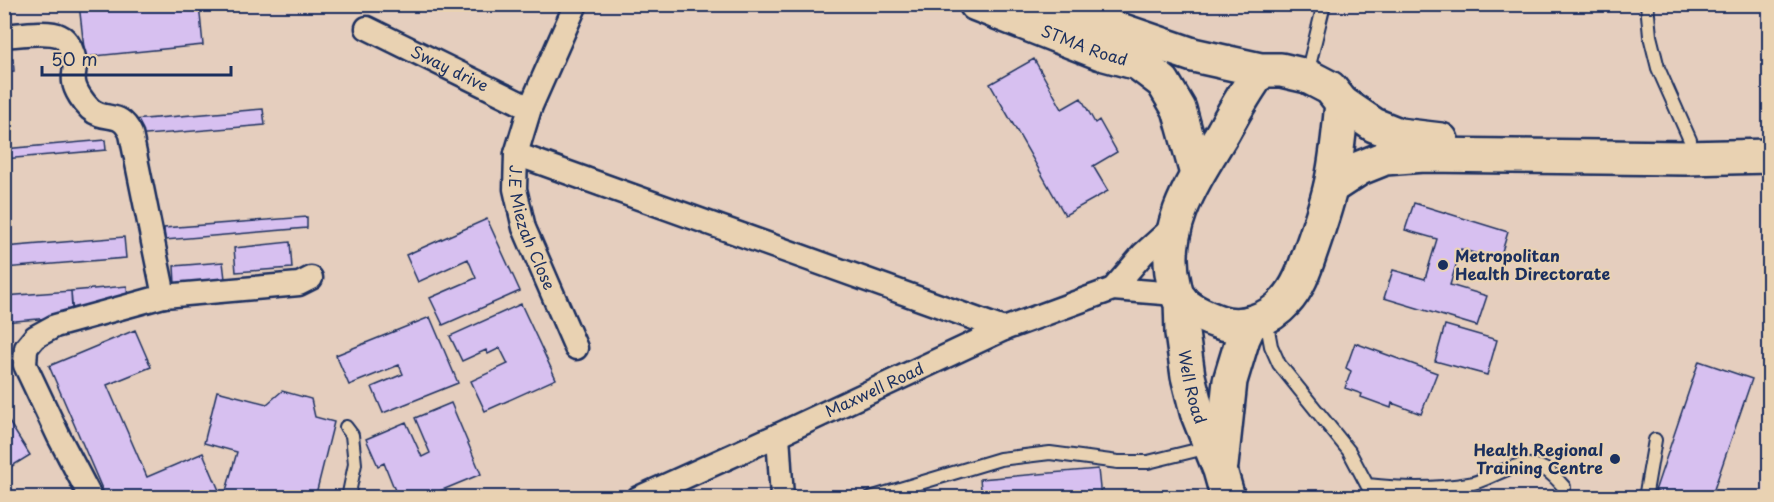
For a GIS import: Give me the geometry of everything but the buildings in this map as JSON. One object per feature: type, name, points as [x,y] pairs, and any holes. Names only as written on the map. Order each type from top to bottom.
[{"type":"main road","name":"STMA Road","points":[[976,4],[1101,53],[1138,63],[1163,82],[1179,109],[1197,174]]},
{"type":"main road","name":"STMA Road","points":[[1044,4],[1193,55],[1261,70],[1281,70],[1306,76],[1330,88],[1342,103],[1374,125],[1399,135],[1439,140],[1690,140],[1715,142],[1770,139]]},
{"type":"main road","name":"Well Road","points":[[1220,472],[1197,412],[1188,376],[1178,297],[1171,272],[1171,248],[1174,226],[1197,174],[1245,92],[1261,70]]},
{"type":"main road","points":[[1178,297],[1200,315],[1225,324],[1258,320],[1285,303],[1300,280],[1331,187],[1342,103]]},
{"type":"main road","points":[[1331,187],[1360,168],[1385,158],[1424,155],[1686,158],[1770,156]]},
{"type":"main road","name":"Well Road","points":[[1220,472],[1230,381],[1243,338],[1258,320]]},
{"type":"street","name":"J.E Miezah Close","points":[[576,4],[530,108],[516,154],[515,189],[525,228],[576,348]]},
{"type":"street","name":"Sway drive","points":[[367,28],[530,108]]},
{"type":"street","points":[[4,36],[42,33],[60,36],[70,46],[75,62],[74,82],[83,101],[91,111],[117,118],[127,124],[131,134],[164,296]]},
{"type":"street","points":[[516,154],[1004,329]]},
{"type":"street","name":"Maxwell Road","points":[[1113,289],[1143,254],[1174,226]]},
{"type":"street","points":[[91,498],[25,365],[26,348],[36,338],[55,326],[164,296],[299,284],[311,278]]},
{"type":"street","name":"Maxwell Road","points":[[638,498],[1004,329],[1113,289],[1178,297]]},
{"type":"street","points":[[778,435],[782,498]]},
{"type":"lane","points":[[1306,76],[1324,4]]},
{"type":"lane","points":[[1647,4],[1650,36],[1658,68],[1690,140]]},
{"type":"lane","points":[[1258,320],[1279,364],[1349,451],[1374,498]]},
{"type":"lane","points":[[346,427],[352,435],[355,464],[348,498]]},
{"type":"lane","points":[[1645,498],[1655,440]]},
{"type":"lane","points":[[870,498],[1000,459],[1050,453],[1118,462],[1148,462],[1220,472]]},
{"type":"lane","points":[[1367,484],[1408,489],[1471,484],[1504,470],[1530,465],[1550,471],[1564,487]]},
{"type":"place","name":"Metropolitan Health Directorate","points":[[1443,265]]},
{"type":"place","name":"Health Regional Training Centre","points":[[1615,459]]}]
